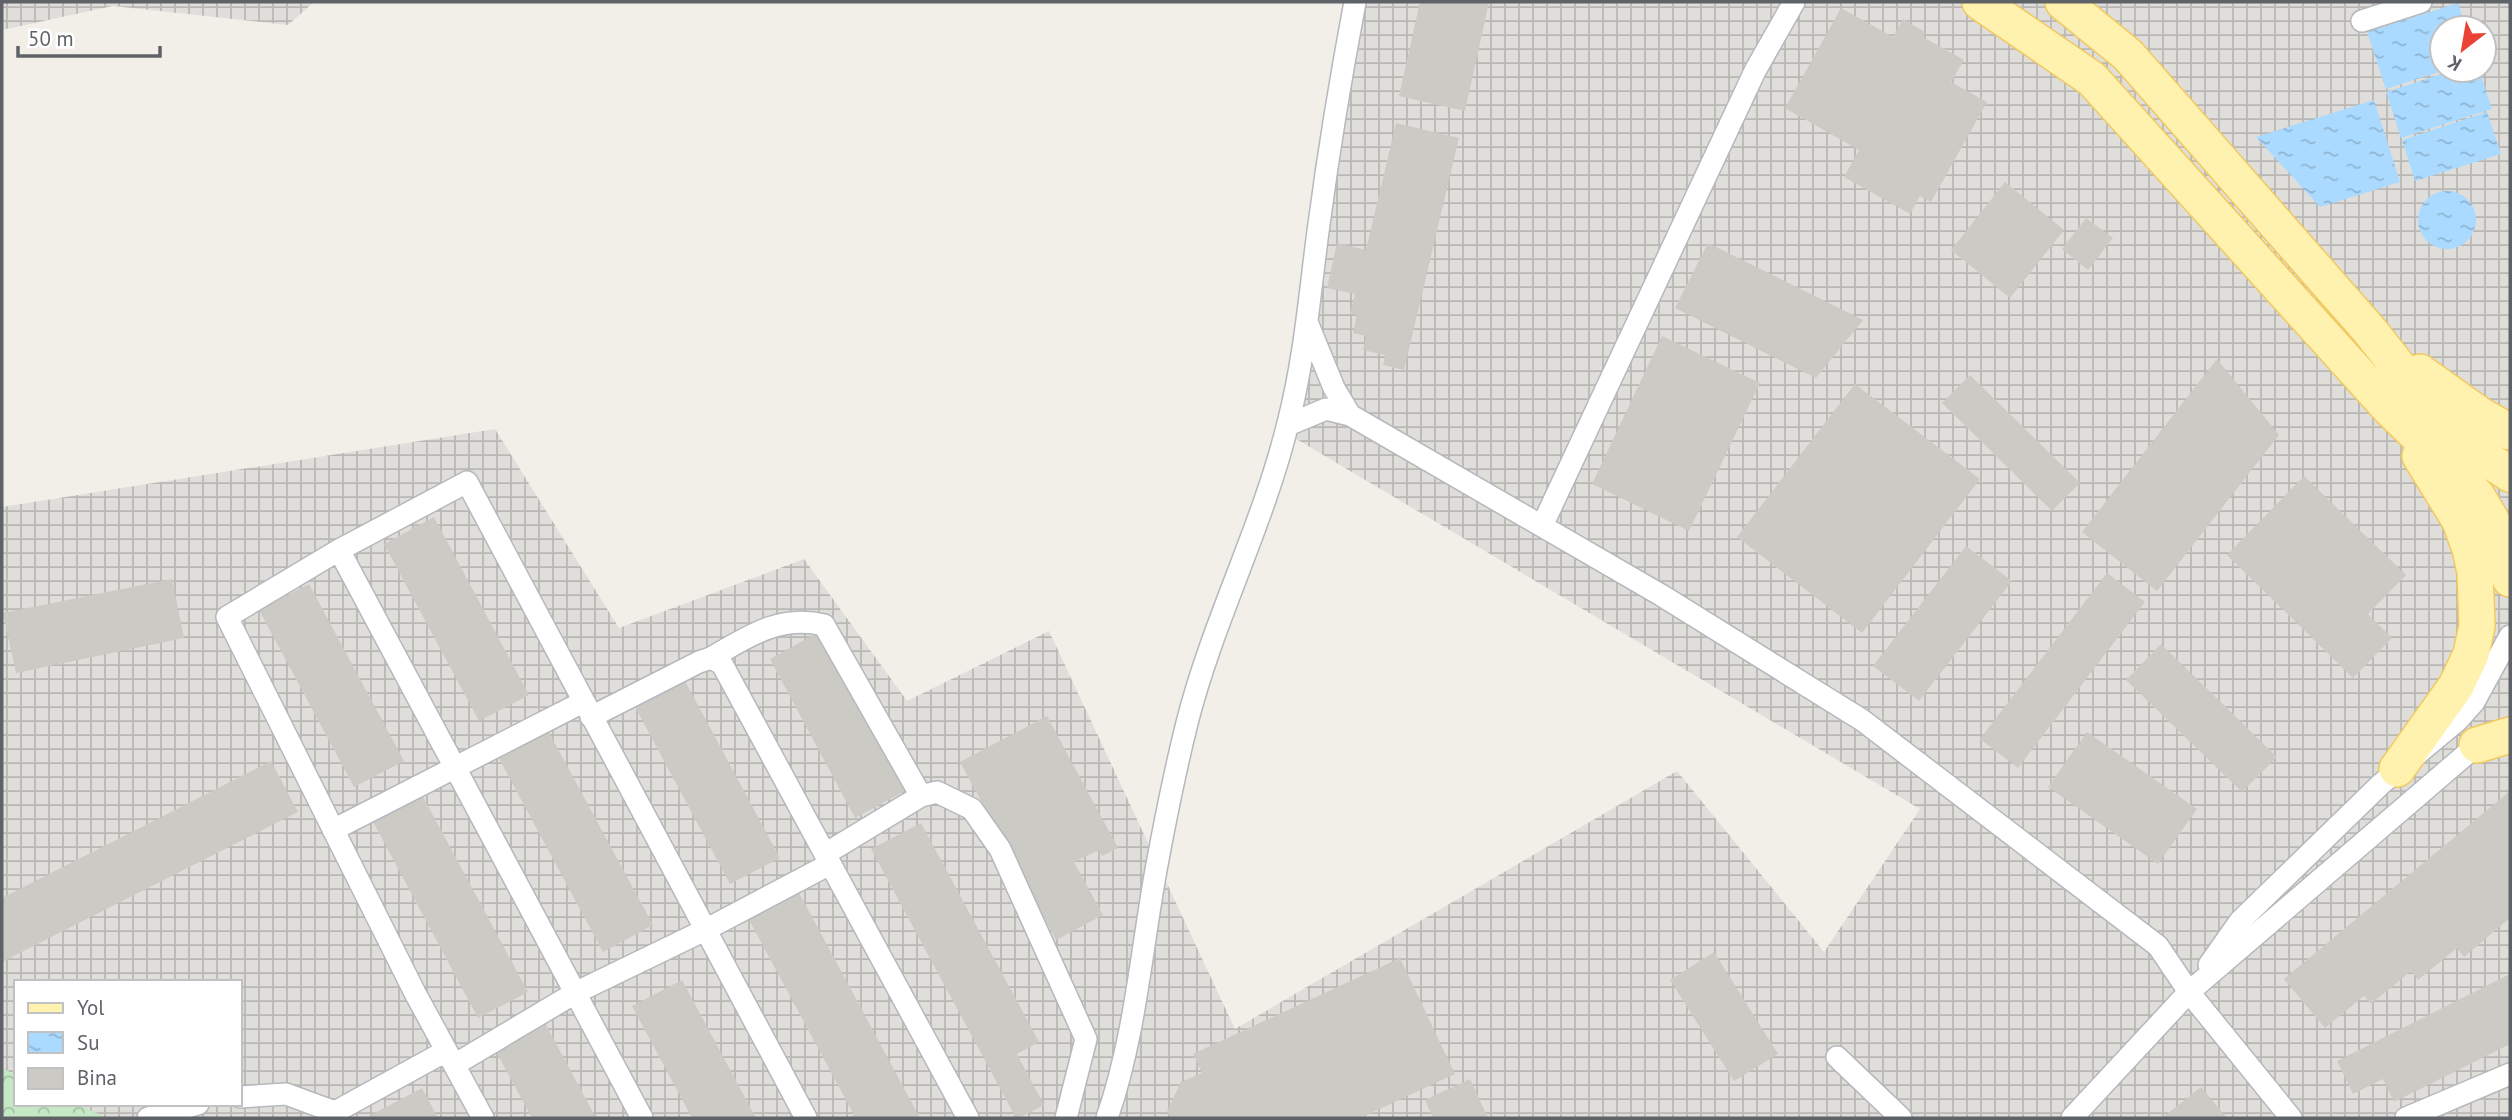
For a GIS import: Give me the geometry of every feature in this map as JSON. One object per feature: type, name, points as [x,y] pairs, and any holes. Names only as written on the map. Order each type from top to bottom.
[{"type":"main road","points":[[1980,2],[2092,79],[2390,409],[2438,454],[2477,496],[2491,521],[2510,579]]},
{"type":"main road","points":[[2063,2],[2128,55],[2371,331],[2424,400],[2464,444],[2510,474]]},
{"type":"main road","points":[[2371,331],[2438,387],[2510,432]]},
{"type":"main road","points":[[2390,409],[2460,521],[2475,572],[2477,612],[2471,654],[2456,686],[2397,769]]},
{"type":"main road","points":[[2477,746],[2510,735]]},
{"type":"street","points":[[1107,1118],[1135,1013],[1156,870],[1187,722],[1211,645],[1258,526],[1288,425],[1301,365],[1331,134],[1355,2]]},
{"type":"street","points":[[1542,526],[1755,71],[1794,2]]},
{"type":"street","points":[[2362,21],[2421,2]]},
{"type":"street","points":[[1306,320],[1334,388],[1350,415]]},
{"type":"street","points":[[1288,425],[1326,409],[1350,415],[1661,594],[1862,720],[2158,946],[2189,992],[2291,1118]]},
{"type":"street","points":[[483,1118],[333,831],[227,617],[339,550],[467,482],[806,1118]]},
{"type":"street","points":[[339,550],[642,1118]]},
{"type":"street","points":[[333,831],[455,768],[711,658],[758,630],[808,621],[824,625],[922,796]]},
{"type":"street","points":[[2189,992],[2239,921],[2397,769],[2457,721],[2474,702],[2510,636]]},
{"type":"street","points":[[711,658],[722,664],[968,1118]]},
{"type":"street","points":[[2072,1118],[2189,992],[2510,718]]},
{"type":"street","points":[[242,1097],[286,1094],[333,1115],[705,930],[827,859],[922,796],[937,792],[972,809],[1000,849],[1086,1039],[1066,1118]]},
{"type":"street","points":[[1837,1057],[1901,1118]]},
{"type":"street","points":[[2406,1118],[2510,1074]]},
{"type":"street","points":[[148,1118],[191,1106]]},
{"type":"shaded area","points":[[2,2],[314,2],[288,25],[113,6],[2,30]]},
{"type":"shaded area","points":[[1343,2],[2510,2],[2510,1118],[2,1118],[2,507],[495,429],[619,628],[804,559],[907,701],[1049,631],[1235,1029],[1677,771],[1824,952],[1920,809],[1281,430]]},
{"type":"green space","points":[[2,1068],[14,1074],[14,1106],[81,1106],[107,1118],[2,1118]]},
{"type":"water","points":[[2458,3],[2462,14],[2428,14],[2428,75],[2386,89],[2367,32]]},
{"type":"water","points":[[2428,78],[2428,84],[2484,84],[2492,109],[2401,138],[2386,92]]},
{"type":"water","points":[[2374,100],[2400,182],[2320,207],[2256,137]]},
{"type":"water","points":[[2487,112],[2501,154],[2415,181],[2402,140]]},
{"type":"water","points":[[2447,191],[2468,199],[2476,220],[2468,241],[2447,249],[2426,241],[2418,220],[2426,199]]},
{"type":"building","points":[[1420,2],[1489,2],[1465,111],[1399,96]]},
{"type":"building","points":[[1841,8],[1893,37],[1903,19],[1925,32],[1923,37],[1964,60],[1951,82],[1987,102],[1931,202],[1920,196],[1910,214],[1844,177],[1859,150],[1785,108]]},
{"type":"building","points":[[1396,123],[1459,138],[1404,370],[1383,365],[1385,355],[1363,350],[1366,336],[1353,333],[1357,315],[1350,314],[1355,294],[1327,288],[1337,243],[1366,250]]},
{"type":"building","points":[[2005,182],[2064,230],[2010,298],[1951,250]]},
{"type":"building","points":[[2086,218],[2113,238],[2088,270],[2062,249]]},
{"type":"building","points":[[1708,243],[1863,320],[1816,378],[1675,308]]},
{"type":"building","points":[[1662,336],[1760,383],[1689,531],[1592,484]]},
{"type":"building","points":[[2217,359],[2279,435],[2157,591],[2082,532]]},
{"type":"building","points":[[1970,375],[2080,483],[2052,511],[1942,403]]},
{"type":"building","points":[[1855,384],[1980,479],[1862,633],[1737,537]]},
{"type":"building","points":[[2304,476],[2406,575],[2368,614],[2392,638],[2353,678],[2227,555]]},
{"type":"building","points":[[434,517],[529,695],[479,721],[384,544]]},
{"type":"building","points":[[1966,546],[2012,581],[1919,701],[1873,666]]},
{"type":"building","points":[[2107,573],[2145,602],[2018,768],[1980,739]]},
{"type":"building","points":[[172,579],[184,638],[16,673],[3,613]]},
{"type":"building","points":[[309,584],[404,761],[354,787],[259,610]]},
{"type":"building","points":[[819,632],[905,791],[855,818],[770,659]]},
{"type":"building","points":[[2161,644],[2277,757],[2242,792],[2126,680]]},
{"type":"building","points":[[684,679],[780,858],[730,884],[634,705]]},
{"type":"building","points":[[1047,716],[1118,848],[1102,856],[1099,850],[1074,862],[1103,915],[1056,940],[960,762]]},
{"type":"building","points":[[545,725],[653,925],[603,952],[495,751]]},
{"type":"building","points":[[2087,732],[2197,809],[2158,864],[2048,787]]},
{"type":"building","points":[[271,761],[298,812],[2,962],[2,898]]},
{"type":"building","points":[[420,791],[528,992],[478,1018],[371,818]]},
{"type":"building","points":[[2510,791],[2510,918],[2464,957],[2457,948],[2418,980],[2411,971],[2371,1004],[2364,996],[2325,1028],[2284,979]]},
{"type":"building","points":[[921,823],[1039,1042],[1017,1054],[1044,1105],[1019,1118],[1016,1118],[871,849]]},
{"type":"building","points":[[797,889],[920,1118],[848,1118],[854,1115],[747,916]]},
{"type":"building","points":[[1714,952],[1778,1054],[1734,1081],[1670,980]]},
{"type":"building","points":[[1400,958],[1455,1074],[1360,1118],[1171,1118],[1167,1111],[1181,1082],[1202,1073],[1193,1054]]},
{"type":"building","points":[[2510,974],[2510,1044],[2394,1102],[2383,1079],[2353,1094],[2337,1061]]},
{"type":"building","points":[[682,980],[756,1118],[692,1118],[632,1006]]},
{"type":"building","points":[[545,1023],[596,1118],[532,1118],[495,1050]]},
{"type":"building","points":[[1470,1079],[1488,1118],[1433,1118],[1425,1100]]},
{"type":"building","points":[[2201,1087],[2227,1118],[2162,1118]]},
{"type":"building","points":[[422,1088],[438,1118],[373,1118],[371,1115]]}]
